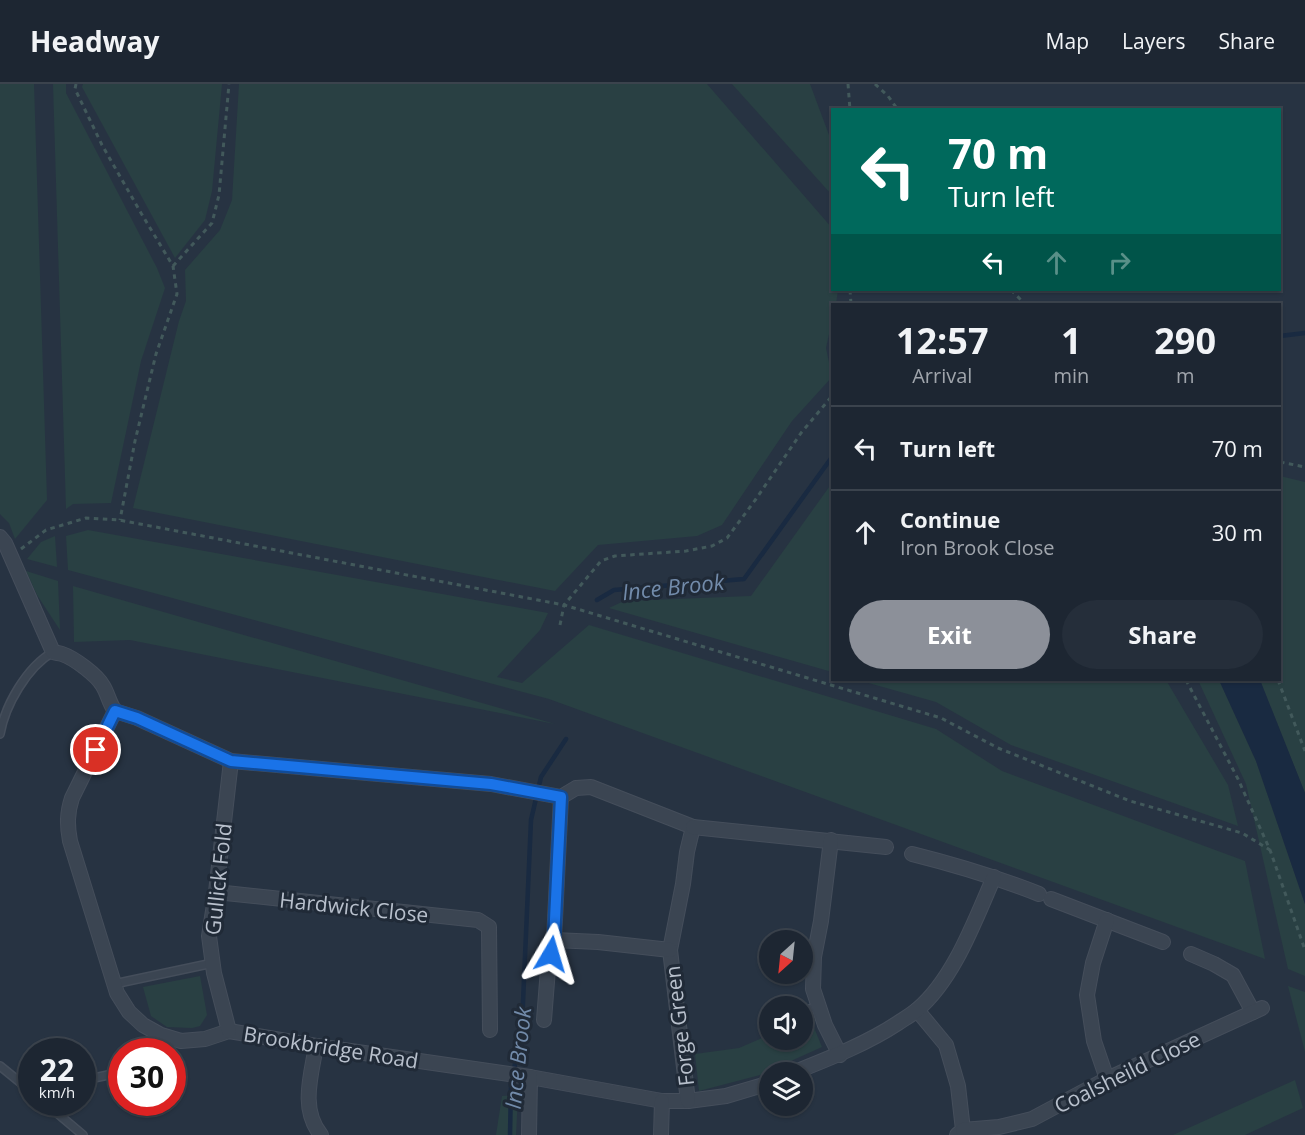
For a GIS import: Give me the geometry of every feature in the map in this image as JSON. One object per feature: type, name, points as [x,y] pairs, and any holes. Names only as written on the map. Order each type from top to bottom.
[{"type":"street","points":[[0,537],[5,543],[53,652],[64,654],[99,680],[115,711],[137,718],[231,761],[491,784],[558,796],[576,788],[591,787],[693,827],[886,847]]},
{"type":"street","name":"Brookbridge Road","points":[[115,711],[72,798],[67,827],[117,993],[129,1012],[143,1025],[161,1035],[181,1041],[205,1039],[229,1031],[526,1077],[662,1101],[688,1101],[726,1096],[759,1086]]},
{"type":"street","name":"Gullick Fold","points":[[229,1031],[209,936],[231,761]]},
{"type":"street","points":[[544,1020],[548,969],[554,940],[558,796]]},
{"type":"street","name":"Forge Green","points":[[688,1101],[670,950],[693,827]]},
{"type":"street","points":[[831,840],[814,957],[813,989],[825,1025],[840,1055]]},
{"type":"street","points":[[912,854],[994,876],[1163,942]]},
{"type":"street","points":[[813,1065],[840,1055],[884,1032],[916,1010],[937,988],[955,961],[994,876]]},
{"type":"street","name":"Hardwick Close","points":[[216,892],[478,920],[489,927],[490,1030]]},
{"type":"street","points":[[1107,920],[1093,963],[1088,995],[1095,1041],[1107,1079]]},
{"type":"street","name":"Forge Green","points":[[554,940],[670,950]]},
{"type":"street","name":"Coalsheild Close","points":[[960,1133],[1032,1119],[1107,1079],[1257,1010],[1233,975],[1191,954]]},
{"type":"street","points":[[916,1010],[946,1045],[958,1086],[960,1133]]},
{"type":"street","points":[[316,1046],[307,1101],[315,1128],[321,1135]]},
{"type":"street","points":[[526,1077],[529,1135]]},
{"type":"street","points":[[661,1135],[662,1101]]},
{"type":"lane","points":[[0,734],[8,708],[21,682],[43,658],[53,652]]},
{"type":"lane","points":[[114,984],[213,963]]},
{"type":"lane","points":[[813,1007],[819,1005]]},
{"type":"lane","points":[[0,1066],[18,1081]]},
{"type":"lane","points":[[61,1116],[83,1135]]},
{"type":"path","points":[[75,84],[75,89],[102,145],[173,266],[177,294],[156,354],[135,441],[120,520]]},
{"type":"path","points":[[173,266],[212,223],[219,195],[229,84]]},
{"type":"path","points":[[848,84],[850,108]]},
{"type":"path","points":[[875,84],[897,108]]},
{"type":"path","points":[[1012,291],[1024,303]]},
{"type":"path","points":[[560,625],[564,605],[601,561],[615,556],[686,551],[712,546],[727,538],[756,500],[801,433],[831,397]]},
{"type":"path","points":[[1281,462],[1305,467]]},
{"type":"path","points":[[10,557],[46,530],[86,518],[120,520],[564,605],[941,718],[1009,753],[1130,801],[1242,833],[1270,850]]},
{"type":"path","points":[[1187,681],[1238,779],[1270,850],[1305,950]]},
{"type":"path","points":[[1278,681],[1305,751]]},
{"type":"green space","points":[[0,84],[34,84],[47,500],[15,539],[9,523],[0,514]]},
{"type":"green space","points":[[53,84],[66,84],[66,93],[157,268],[165,288],[141,361],[111,503],[73,504],[66,509]]},
{"type":"green space","points":[[83,84],[222,84],[212,191],[205,220],[175,258],[82,87]]},
{"type":"green space","points":[[239,84],[707,84],[831,227],[831,291],[838,291],[836,303],[831,303],[831,325],[826,348],[831,378],[792,421],[722,525],[697,536],[598,545],[555,591],[133,508],[179,321],[186,301],[185,270],[220,230],[232,200]]},
{"type":"green space","points":[[732,84],[810,84],[831,140],[831,194]]},
{"type":"green space","points":[[1281,476],[1305,482],[1305,793],[1260,681],[1281,681]]},
{"type":"green space","points":[[831,484],[831,672],[609,608],[624,601],[751,596]]},
{"type":"green space","points":[[88,530],[548,613],[540,630],[497,677],[522,683],[589,625],[936,729],[1002,771],[1245,861],[1265,959],[549,699],[68,570],[66,536]]},
{"type":"green space","points":[[55,536],[57,567],[27,559],[41,542]]},
{"type":"green space","points":[[26,571],[58,581],[60,630],[37,595]]},
{"type":"green space","points":[[73,586],[555,724],[130,640],[74,642]]},
{"type":"green space","points":[[862,681],[1167,681],[1228,785],[1238,826],[1011,745],[936,702]]},
{"type":"green space","points":[[1198,681],[1219,681],[1256,761],[1305,904],[1305,976],[1288,969],[1246,784]]},
{"type":"green space","points":[[200,976],[207,1015],[200,1026],[167,1027],[151,1016],[143,987]]},
{"type":"green space","points":[[1288,986],[1305,992],[1305,1052]]},
{"type":"green space","points":[[813,1025],[822,1047],[789,1062],[759,1062],[759,1075],[699,1091],[695,1054],[739,1048],[759,1039],[759,1050],[813,1050]]},
{"type":"green space","points":[[1295,1080],[1303,1108],[1245,1135],[1173,1135]]},
{"type":"green space","points":[[518,1095],[516,1135],[496,1135],[502,1096]]},
{"type":"water","points":[[1219,681],[1260,681],[1305,793],[1305,904],[1256,761]]},
{"type":"waterway","name":"Ince Brook","points":[[1281,336],[1305,333]]},
{"type":"waterway","name":"Ince Brook","points":[[597,600],[614,590],[744,579],[831,458]]},
{"type":"waterway","name":"Ince Brook","points":[[510,1135],[511,1086],[522,1025],[531,820],[541,777],[566,739]]},
{"type":"route","points":[[96,750],[115,711],[137,718],[231,761],[491,784],[561,797],[554,940],[551,954]]}]
